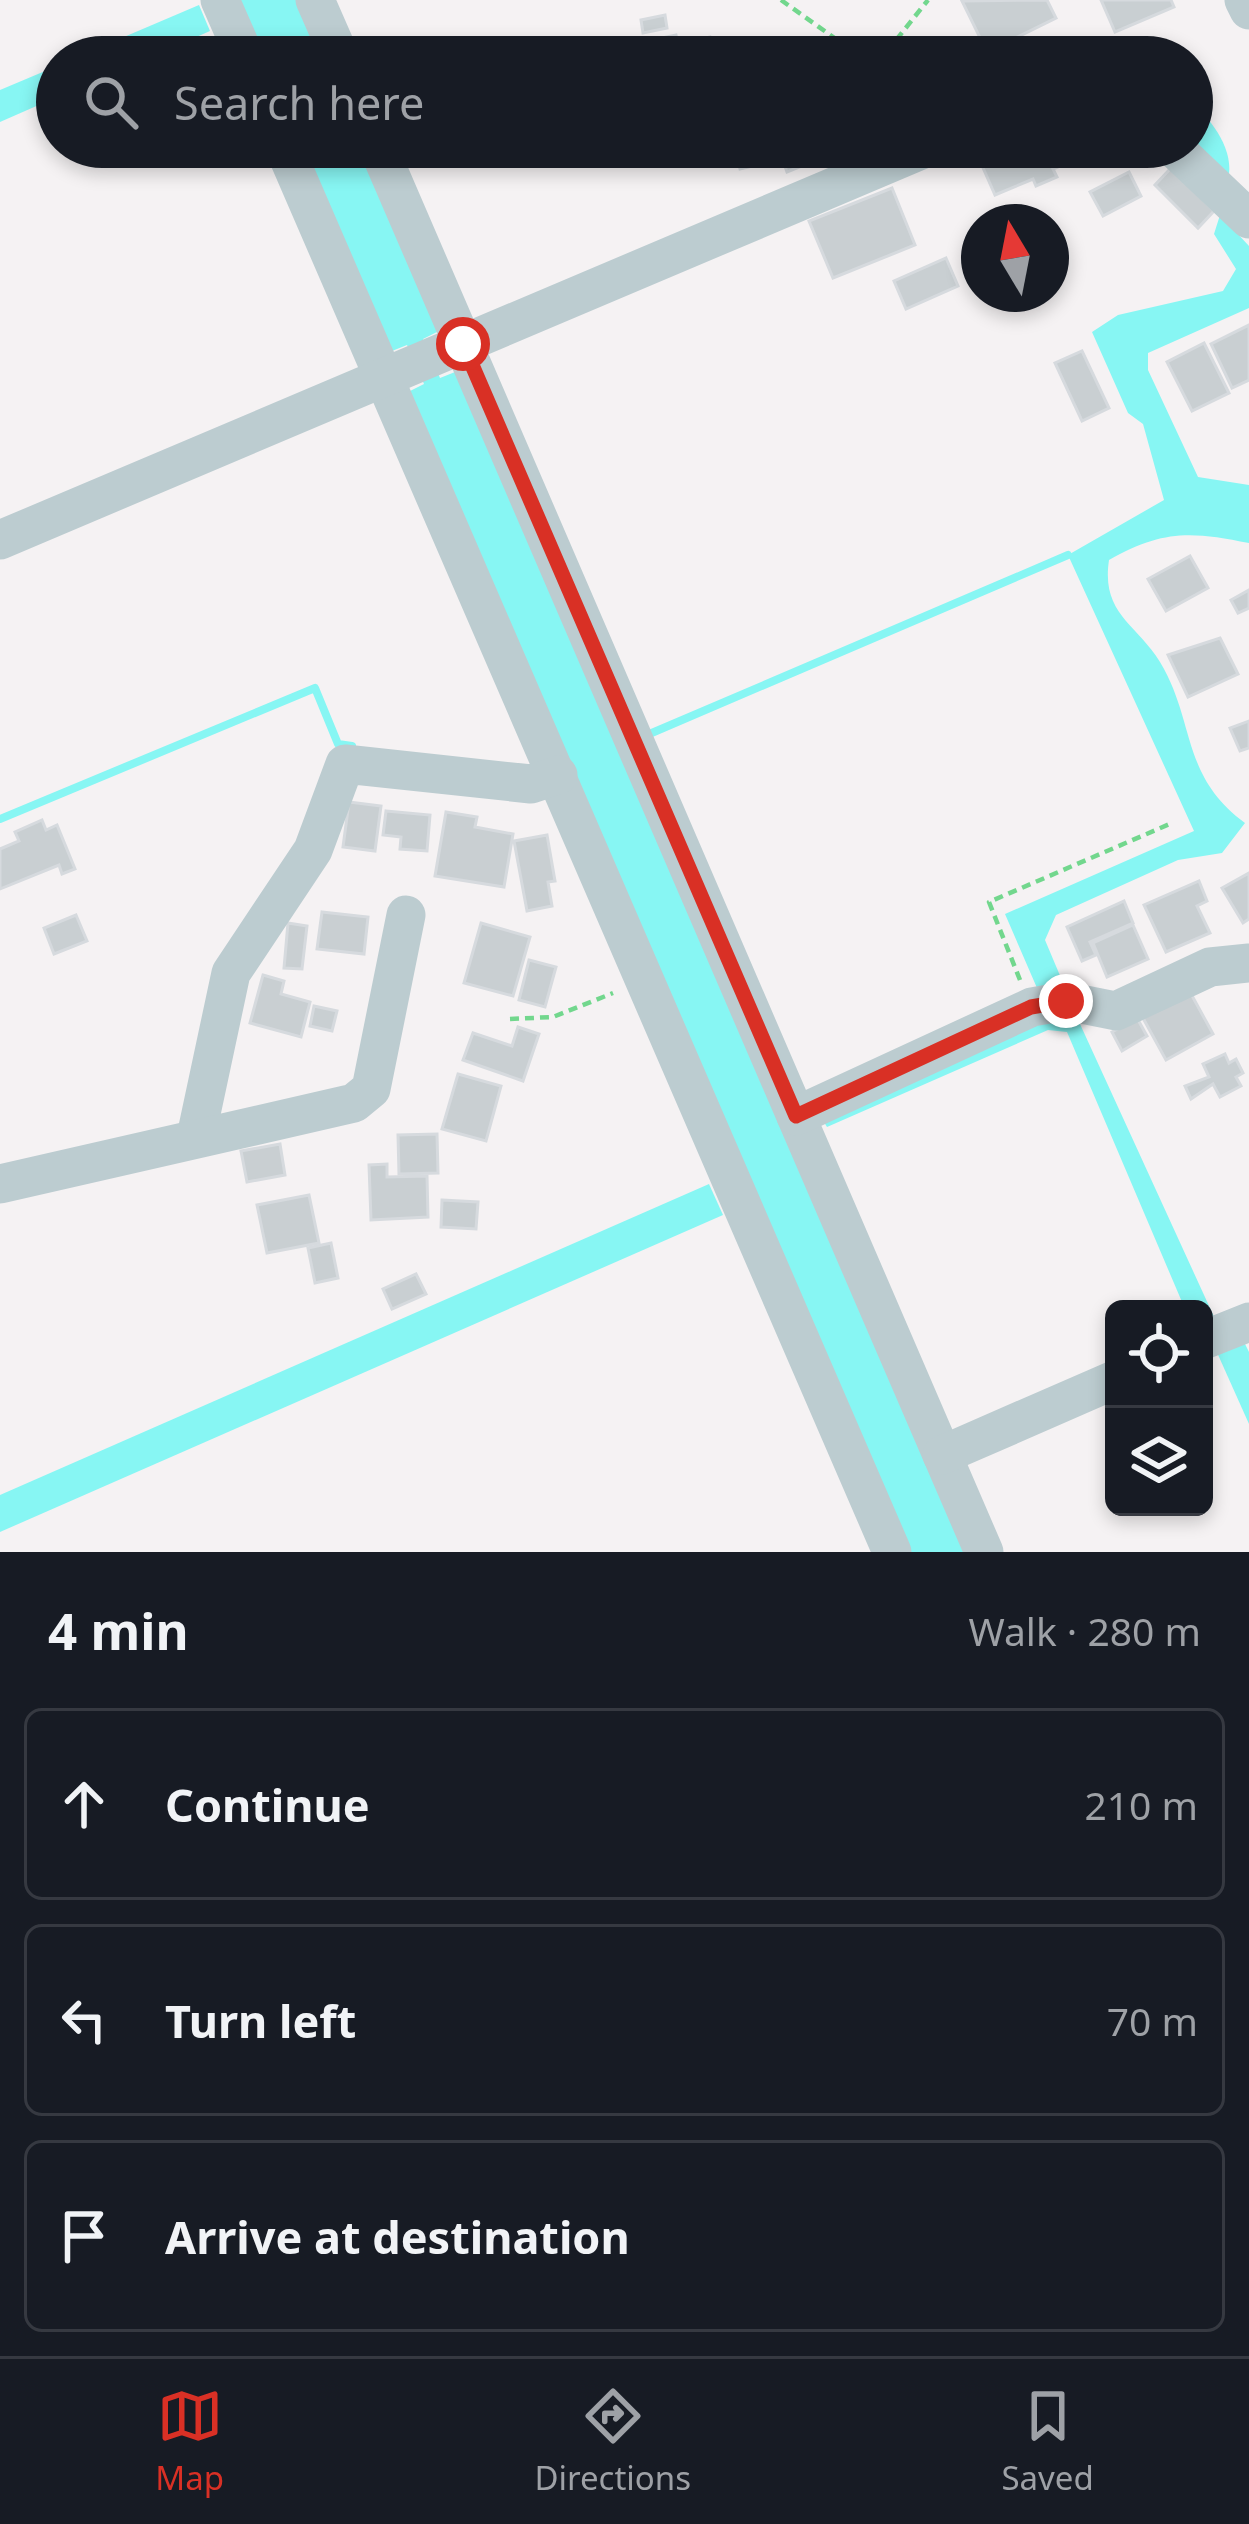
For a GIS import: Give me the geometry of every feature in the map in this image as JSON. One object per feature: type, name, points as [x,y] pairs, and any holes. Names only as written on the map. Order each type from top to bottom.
[{"type":"street","points":[[220,0],[236,36]]},
{"type":"street","points":[[315,0],[331,36]]},
{"type":"street","points":[[1244,0],[1249,10]]},
{"type":"street","points":[[298,168],[424,361],[796,1116],[984,1552]]},
{"type":"street","points":[[383,168],[424,361],[558,775],[892,1552]]},
{"type":"street","points":[[0,540],[879,168]]},
{"type":"street","points":[[1195,168],[1249,219]]},
{"type":"street","points":[[196,1137],[231,973],[313,850],[345,764],[531,784],[558,775]]},
{"type":"street","points":[[0,1184],[354,1103],[371,1089],[406,915]]},
{"type":"street","points":[[796,1116],[1031,1007],[1066,1001],[1116,1010],[1210,967],[1249,963]]},
{"type":"street","points":[[1213,1336],[1249,1322]]},
{"type":"street","points":[[943,1455],[1105,1384]]},
{"type":"path","points":[[782,0],[832,36]]},
{"type":"path","points":[[899,36],[928,0]]},
{"type":"path","points":[[1031,1007],[989,902],[1172,823]]},
{"type":"path","points":[[510,1019],[554,1017],[646,979]]},
{"type":"water","points":[[233,0],[300,0],[315,36],[249,36]]},
{"type":"water","points":[[199,5],[210,31],[199,36],[126,36]]},
{"type":"water","points":[[36,75],[36,106],[0,122],[0,90]]},
{"type":"water","points":[[1213,127],[1228,158],[1228,180],[1213,166]]},
{"type":"water","points":[[306,168],[373,168],[443,329],[423,339],[440,378],[460,370],[972,1552],[905,1552],[404,394],[424,384],[407,345],[387,353]]},
{"type":"water","points":[[1220,215],[1249,246],[1249,308],[1148,353],[1148,370],[1198,477],[1249,485],[1249,543],[1193,535],[1161,538],[1109,560],[1108,578],[1115,606],[1151,649],[1171,684],[1209,786],[1245,823],[1222,853],[1178,860],[1056,915],[1045,940],[1061,978],[1037,988],[1005,914],[1194,831],[1068,555],[1164,500],[1143,424],[1128,413],[1092,332],[1118,315],[1223,291],[1236,269],[1214,234]]},
{"type":"water","points":[[1070,1019],[1080,1024],[1206,1300],[1181,1300],[1067,1032],[1048,1030],[827,1127],[822,1119],[1045,1021]]},
{"type":"water","points":[[709,1184],[723,1215],[0,1532],[0,1495]]},
{"type":"water","points":[[1241,1336],[1249,1352],[1249,1424],[1215,1348]]},
{"type":"building","points":[[1047,0],[1056,18],[1019,36],[979,36],[962,1]]},
{"type":"building","points":[[1101,0],[1171,0],[1174,7],[1115,32]]},
{"type":"building","points":[[665,15],[667,28],[643,33],[641,20]]},
{"type":"building","points":[[983,168],[1055,168],[1057,177],[1036,186],[1033,179],[995,195]]},
{"type":"building","points":[[1171,168],[1214,211],[1198,228],[1155,185]]},
{"type":"building","points":[[1129,172],[1141,196],[1103,216],[1090,192]]},
{"type":"building","points":[[892,188],[915,245],[833,278],[809,221]]},
{"type":"building","points":[[946,258],[958,286],[906,309],[894,281]]},
{"type":"building","points":[[1249,325],[1249,380],[1232,388],[1211,344]]},
{"type":"building","points":[[1204,343],[1229,393],[1192,411],[1167,362]]},
{"type":"building","points":[[1082,351],[1109,408],[1082,421],[1055,363]]},
{"type":"building","points":[[1190,556],[1208,588],[1166,611],[1148,579]]},
{"type":"building","points":[[1249,590],[1249,608],[1238,613],[1231,600]]},
{"type":"building","points":[[1220,638],[1238,674],[1188,697],[1168,655]]},
{"type":"building","points":[[1249,721],[1249,748],[1240,751],[1230,728]]},
{"type":"building","points":[[349,802],[381,806],[375,851],[343,847]]},
{"type":"building","points":[[386,811],[430,815],[427,851],[400,849],[401,837],[383,835]]},
{"type":"building","points":[[446,812],[477,817],[475,827],[513,834],[504,887],[435,876]]},
{"type":"building","points":[[42,820],[46,830],[57,825],[75,869],[62,874],[59,865],[0,889],[0,849],[19,841],[15,832]]},
{"type":"building","points":[[547,835],[555,881],[548,882],[552,906],[527,911],[514,841]]},
{"type":"building","points":[[1249,873],[1249,919],[1243,923],[1222,888]]},
{"type":"building","points":[[1199,881],[1207,901],[1197,906],[1210,933],[1166,952],[1144,905]]},
{"type":"building","points":[[1124,901],[1133,923],[1090,942],[1096,955],[1082,961],[1067,927]]},
{"type":"building","points":[[322,912],[368,917],[364,954],[317,949]]},
{"type":"building","points":[[76,915],[87,941],[54,954],[44,928]]},
{"type":"building","points":[[288,923],[307,926],[302,969],[284,968]]},
{"type":"building","points":[[481,923],[530,937],[513,996],[464,983]]},
{"type":"building","points":[[1133,925],[1148,959],[1107,977],[1093,943]]},
{"type":"building","points":[[529,960],[556,967],[545,1007],[519,1000]]},
{"type":"building","points":[[263,975],[284,981],[281,994],[310,1002],[301,1037],[250,1023]]},
{"type":"building","points":[[1190,992],[1213,1034],[1166,1060],[1143,1018]]},
{"type":"building","points":[[314,1006],[337,1011],[332,1031],[310,1026]]},
{"type":"building","points":[[1137,1018],[1147,1036],[1122,1051],[1112,1032]]},
{"type":"building","points":[[518,1027],[539,1034],[523,1081],[463,1060],[473,1033],[512,1046]]},
{"type":"building","points":[[1225,1054],[1229,1063],[1236,1059],[1243,1073],[1236,1077],[1241,1086],[1220,1097],[1213,1084],[1191,1099],[1185,1086],[1209,1077],[1203,1064]]},
{"type":"building","points":[[458,1074],[501,1086],[486,1141],[442,1129]]},
{"type":"building","points":[[437,1134],[438,1173],[399,1174],[398,1135]]},
{"type":"building","points":[[280,1144],[285,1175],[247,1182],[241,1151]]},
{"type":"building","points":[[387,1164],[387,1177],[427,1176],[428,1217],[371,1220],[369,1165]]},
{"type":"building","points":[[309,1195],[319,1243],[267,1253],[257,1205]]},
{"type":"building","points":[[442,1200],[478,1202],[476,1229],[441,1227]]},
{"type":"building","points":[[331,1243],[338,1278],[315,1283],[308,1248]]},
{"type":"building","points":[[416,1274],[426,1294],[392,1309],[383,1289]]},
{"type":"waterway","points":[[647,735],[1068,555]]},
{"type":"waterway","points":[[0,819],[315,688],[338,744],[352,746]]},
{"type":"route","points":[[463,344],[796,1116],[1031,1007],[1066,1001]]}]
